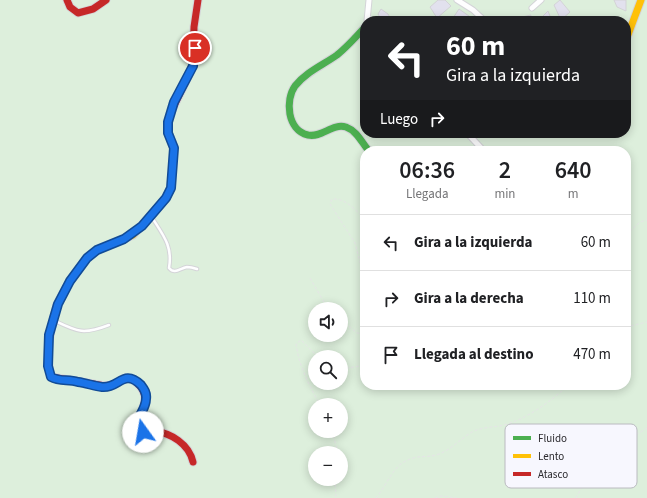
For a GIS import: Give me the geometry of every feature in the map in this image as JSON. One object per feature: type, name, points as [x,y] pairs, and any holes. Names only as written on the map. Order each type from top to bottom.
[{"type":"street","points":[[67,0],[70,8],[78,13],[87,12],[98,7],[106,0]]},
{"type":"street","points":[[194,462],[189,449],[183,444],[159,432],[143,432],[136,427],[146,400],[146,393],[136,381],[126,378],[109,386],[102,387],[76,381],[57,380],[51,377],[48,366],[48,348],[49,335],[58,304],[70,281],[87,258],[97,250],[133,234],[166,198],[171,188],[174,148],[168,133],[168,122],[174,102],[193,66],[194,27],[198,0]]},
{"type":"street","points":[[368,16],[370,0]]},
{"type":"street","points":[[457,0],[480,16]]},
{"type":"street","points":[[532,8],[541,0]]},
{"type":"street","points":[[631,27],[641,0]]},
{"type":"street","points":[[360,32],[336,56],[313,70],[302,79],[292,95],[290,113],[292,121],[302,132],[314,135],[334,126],[342,126],[354,132],[364,146]]},
{"type":"street","points":[[472,138],[479,146]]},
{"type":"lane","points":[[151,216],[168,243],[171,256],[169,268],[175,272],[189,267],[197,269]]},
{"type":"lane","points":[[53,320],[78,332],[86,332],[109,325]]},
{"type":"path","points":[[360,214],[347,202],[338,198],[332,199],[330,204],[356,243],[360,260]]},
{"type":"path","points":[[631,230],[640,222],[647,220]]},
{"type":"path","points":[[310,278],[324,302]]},
{"type":"path","points":[[631,326],[647,322]]},
{"type":"path","points":[[348,326],[357,333],[360,333]]},
{"type":"path","points":[[308,384],[298,356],[296,344],[301,340],[311,350]]},
{"type":"path","points":[[348,368],[360,366]]},
{"type":"path","points":[[507,424],[536,412],[563,390]]},
{"type":"path","points":[[376,498],[385,488],[400,465],[409,459],[421,455],[436,455],[448,450],[472,432],[505,424]]},
{"type":"path","points":[[637,434],[647,428]]},
{"type":"path","points":[[335,486],[336,498]]},
{"type":"path","points":[[576,498],[581,488]]},
{"type":"path","points":[[435,498],[441,496],[457,498]]},
{"type":"green space","points":[[0,0],[647,0],[647,498],[0,498]]},
{"type":"building","points":[[438,0],[445,0],[451,6],[439,16],[436,16],[430,7]]},
{"type":"building","points":[[560,0],[570,12],[566,16],[559,16],[554,5]]},
{"type":"building","points":[[614,0],[626,0],[626,11],[617,7]]},
{"type":"building","points":[[381,9],[389,16],[379,16],[378,14]]},
{"type":"building","points":[[459,9],[469,16],[454,16]]},
{"type":"building","points":[[548,11],[550,16],[543,16]]},
{"type":"traffic: fast","points":[[360,32],[337,55],[299,81],[292,92],[289,106],[292,121],[301,132],[308,135],[313,135],[336,127],[346,127],[353,131],[365,146]]},
{"type":"traffic: slow","points":[[631,27],[641,0]]},
{"type":"traffic: slow","points":[[57,305],[70,281],[87,258],[97,250],[133,235],[166,198],[171,188],[174,148],[168,133],[168,122],[172,110]]},
{"type":"traffic: jam","points":[[67,0],[70,7],[78,13],[93,9],[106,0]]},
{"type":"traffic: jam","points":[[172,110],[193,66],[194,27],[198,0]]},
{"type":"traffic: jam","points":[[57,305],[48,350],[51,377],[105,386],[113,385],[125,378],[131,379],[137,383],[145,395],[144,405],[136,427],[142,430],[167,434],[178,440],[188,450],[193,462]]},
{"type":"route","points":[[143,432],[136,427],[136,424],[144,410],[146,400],[146,393],[143,388],[132,378],[126,378],[109,386],[102,387],[76,381],[57,380],[51,377],[48,366],[49,335],[58,304],[70,281],[87,258],[97,250],[133,234],[142,226],[166,198],[171,188],[174,148],[168,133],[168,122],[178,93],[190,75],[193,66],[195,48]]}]
